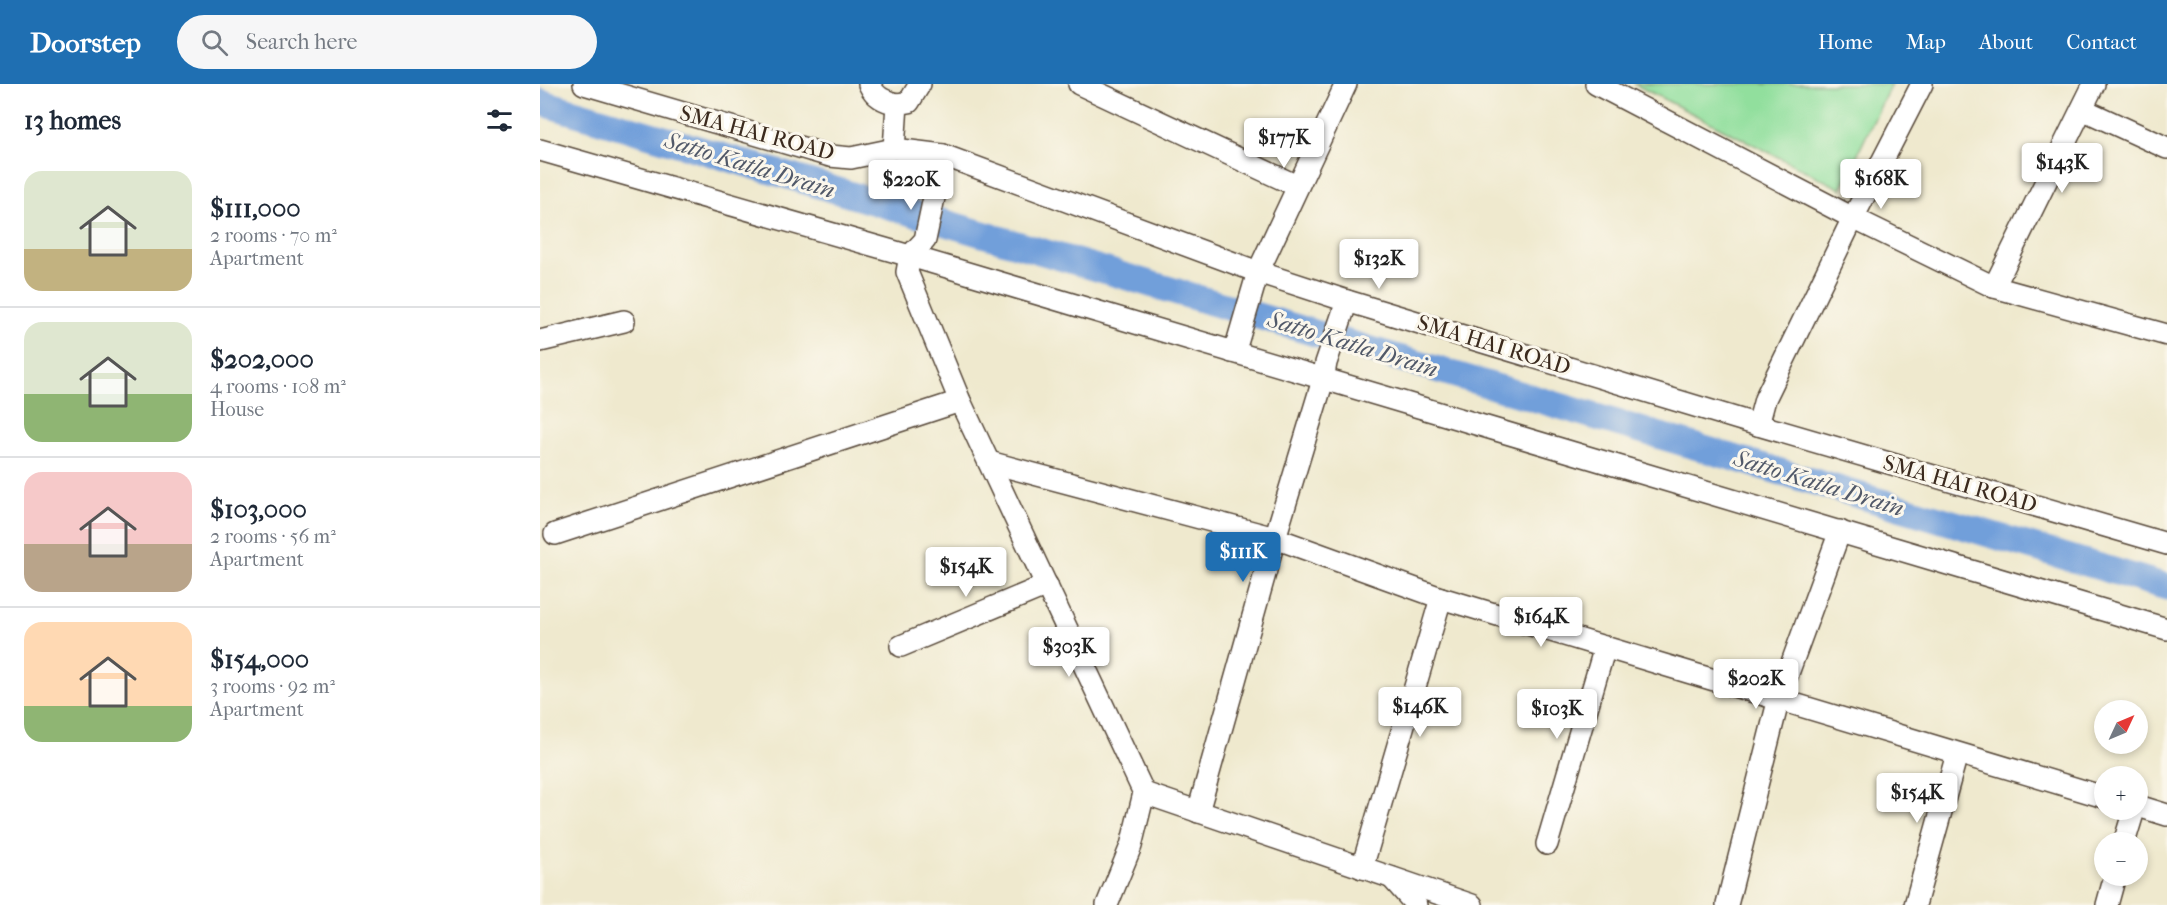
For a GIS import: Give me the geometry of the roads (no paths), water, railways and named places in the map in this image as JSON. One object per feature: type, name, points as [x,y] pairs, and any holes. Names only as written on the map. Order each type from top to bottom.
[{"type":"street","name":"SMA HAI ROAD","points":[[584,84],[830,156],[851,158],[894,149],[943,155],[1255,282],[2167,544]]},
{"type":"street","points":[[869,84],[872,91],[883,100],[897,104],[909,102],[920,84]]},
{"type":"street","points":[[1079,84],[1298,186]]},
{"type":"street","points":[[1596,84],[1853,218],[1994,287],[2167,335]]},
{"type":"street","points":[[1758,425],[1765,399],[1853,218],[1922,84]]},
{"type":"street","points":[[1994,287],[2094,84]]},
{"type":"street","points":[[1235,346],[1255,282],[1344,85]]},
{"type":"street","points":[[894,149],[897,104]]},
{"type":"street","points":[[2082,109],[2167,148]]},
{"type":"street","points":[[540,150],[1325,372],[2167,629]]},
{"type":"street","points":[[943,155],[925,240],[910,256],[907,272],[960,401],[1144,793],[1131,846],[1107,905]]},
{"type":"street","points":[[1198,812],[1275,538],[1344,308]]},
{"type":"street","points":[[540,341],[624,321]]},
{"type":"street","points":[[555,534],[960,401]]},
{"type":"street","points":[[989,462],[1275,538],[1441,598],[2094,794]]},
{"type":"street","points":[[1727,905],[1779,698],[1840,531]]},
{"type":"street","points":[[901,646],[1047,585]]},
{"type":"street","points":[[1362,868],[1441,598]]},
{"type":"street","points":[[1547,844],[1605,647]]},
{"type":"street","points":[[1915,905],[1957,754]]},
{"type":"street","points":[[1144,793],[1472,905]]},
{"type":"street","points":[[2148,809],[2167,815]]},
{"type":"street","points":[[1392,877],[1416,905]]},
{"type":"street","points":[[2107,905],[2112,886]]},
{"type":"waterway","name":"Satto Katla Drain","points":[[540,102],[2167,587]]}]
